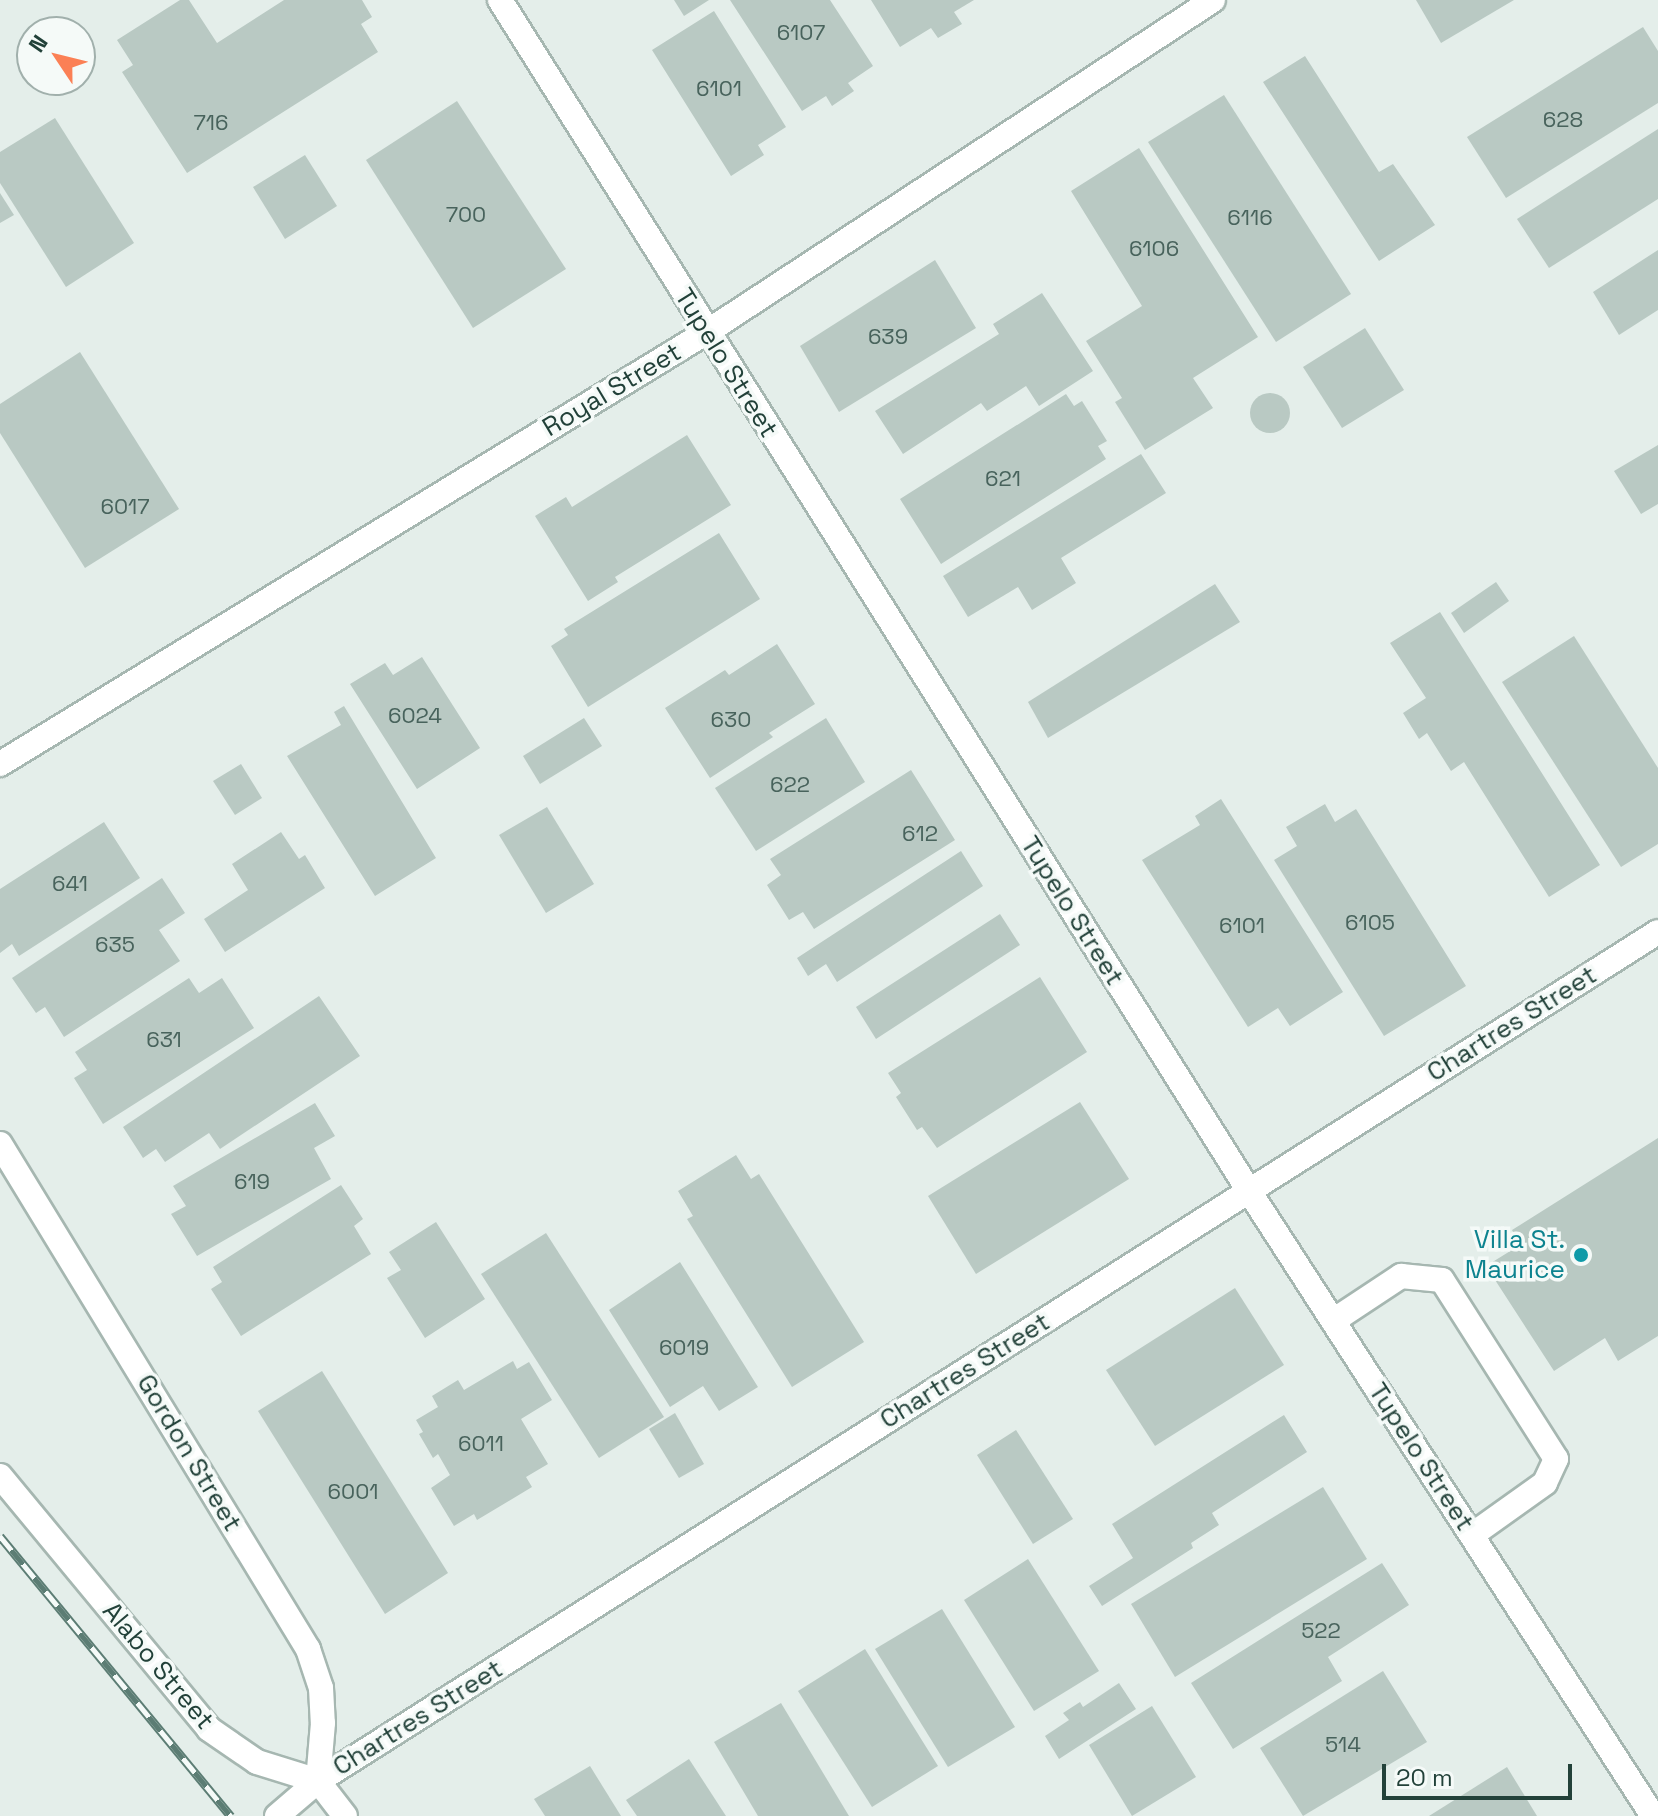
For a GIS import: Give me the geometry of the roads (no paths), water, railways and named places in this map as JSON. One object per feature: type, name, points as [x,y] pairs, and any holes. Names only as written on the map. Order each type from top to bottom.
[{"type":"street","name":"Tupelo Street","points":[[500,0],[1249,1191],[1653,1816]]},
{"type":"street","name":"Royal Street","points":[[0,764],[707,332],[1213,0]]},
{"type":"street","name":"Chartres Street","points":[[277,1816],[318,1781],[1658,932]]},
{"type":"street","name":"Gordon Street","points":[[0,1144],[308,1649],[321,1688],[323,1723],[318,1781]]},
{"type":"street","points":[[1333,1321],[1401,1276],[1442,1280],[1556,1459],[1545,1483],[1472,1535]]},
{"type":"street","name":"Alabo Street","points":[[0,1476],[209,1729],[257,1762],[318,1781]]},
{"type":"street","points":[[318,1781],[345,1816]]},
{"type":"railway","points":[[0,1536],[231,1816]]},
{"type":"place","name":"Villa St. Maurice","points":[[1581,1255]]}]
